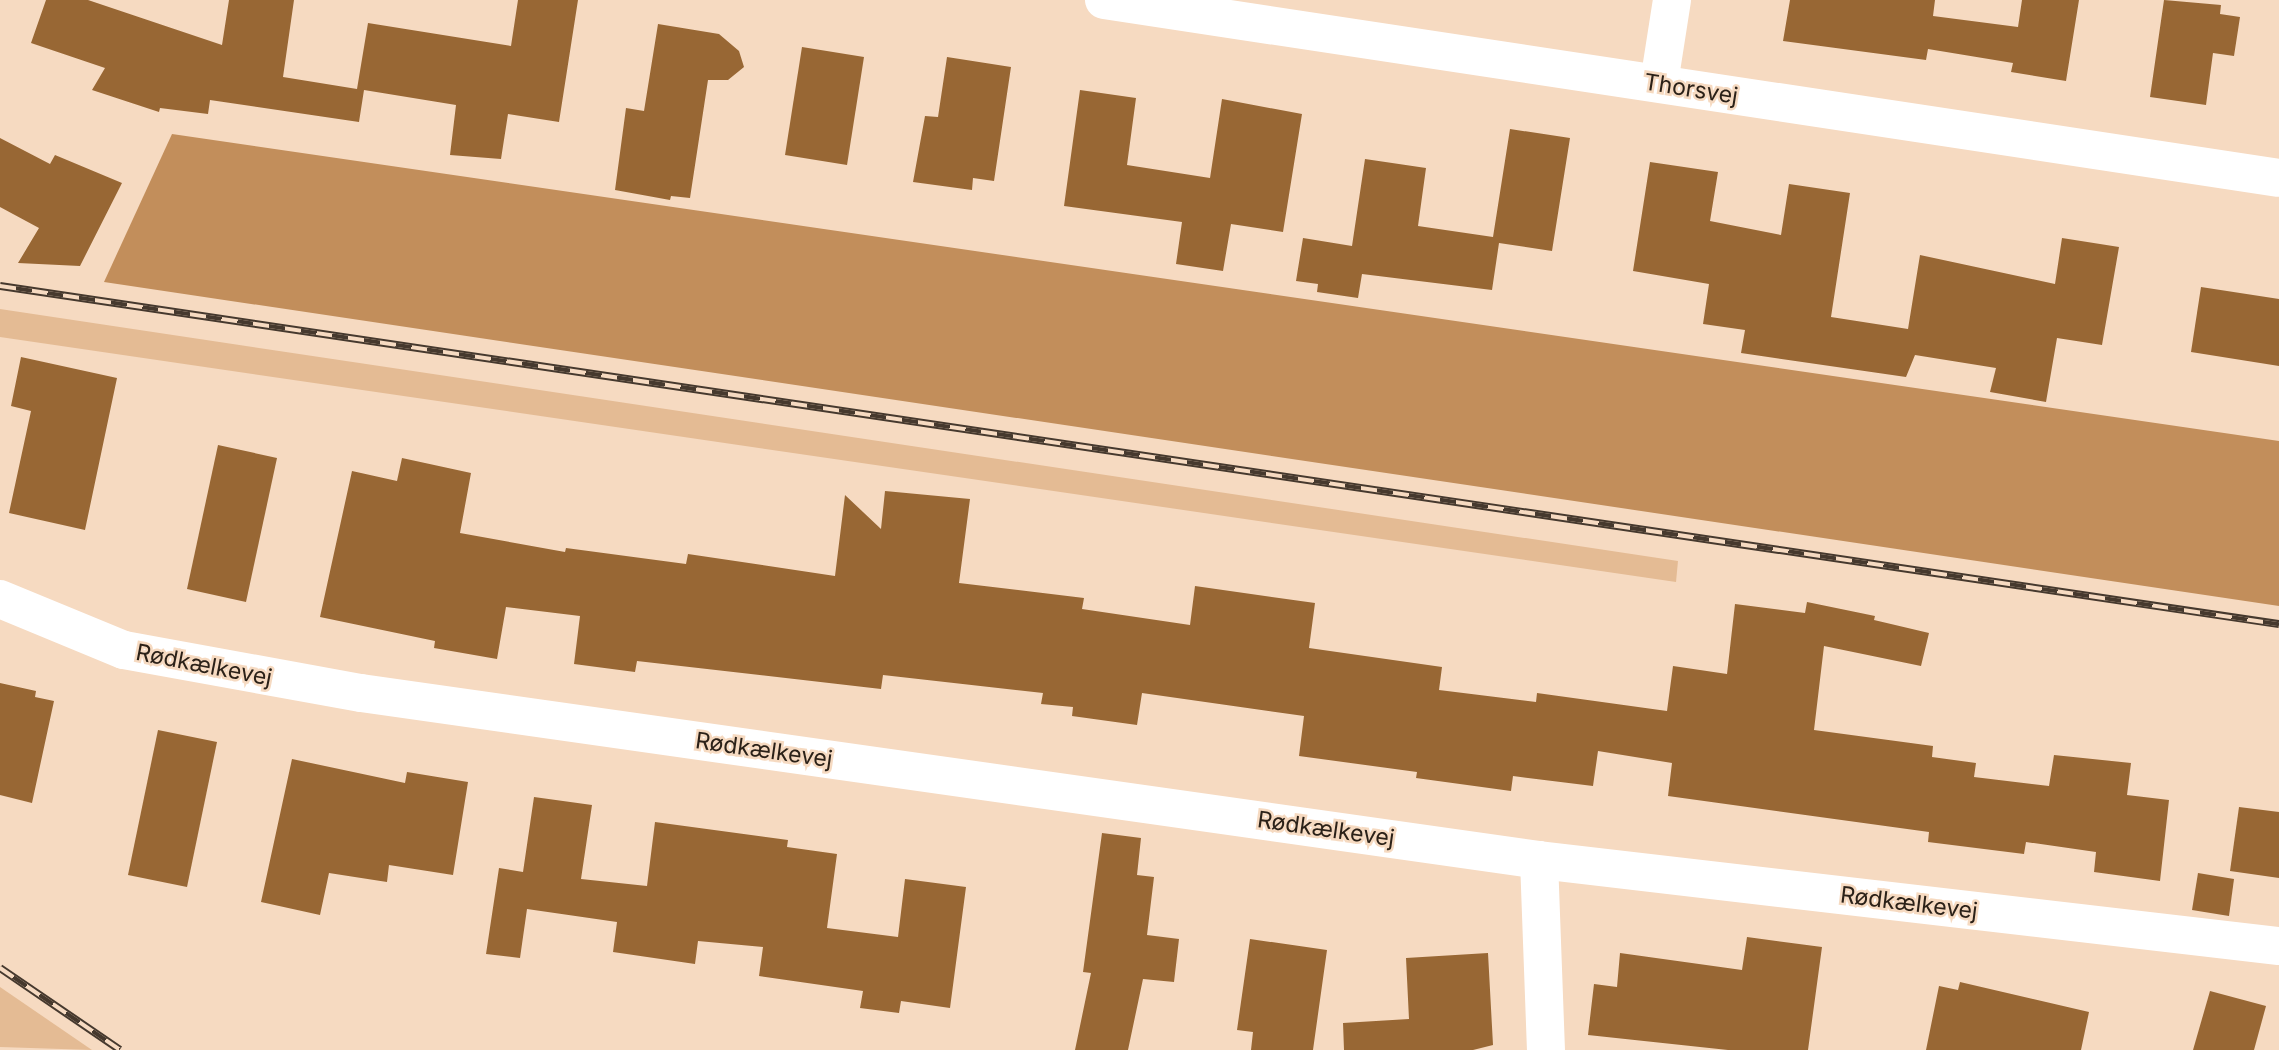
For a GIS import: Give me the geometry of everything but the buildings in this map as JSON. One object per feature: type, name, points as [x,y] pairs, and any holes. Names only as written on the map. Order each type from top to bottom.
[{"type":"street","name":"Thorsvej","points":[[1104,0],[2279,178]]},
{"type":"street","points":[[1659,83],[1672,0]]},
{"type":"street","name":"Rødkælkevej","points":[[0,599],[124,650],[361,693],[1539,860],[2279,946]]},
{"type":"street","points":[[1539,860],[1546,1050]]},
{"type":"shaded area","points":[[172,134],[2279,441],[2279,606],[104,282]]},
{"type":"shaded area","points":[[0,309],[1678,561],[1676,582],[0,337]]},
{"type":"shaded area","points":[[0,987],[92,1050],[0,1047]]},
{"type":"railway","points":[[0,286],[2279,624]]},
{"type":"railway","points":[[0,968],[120,1050]]}]
